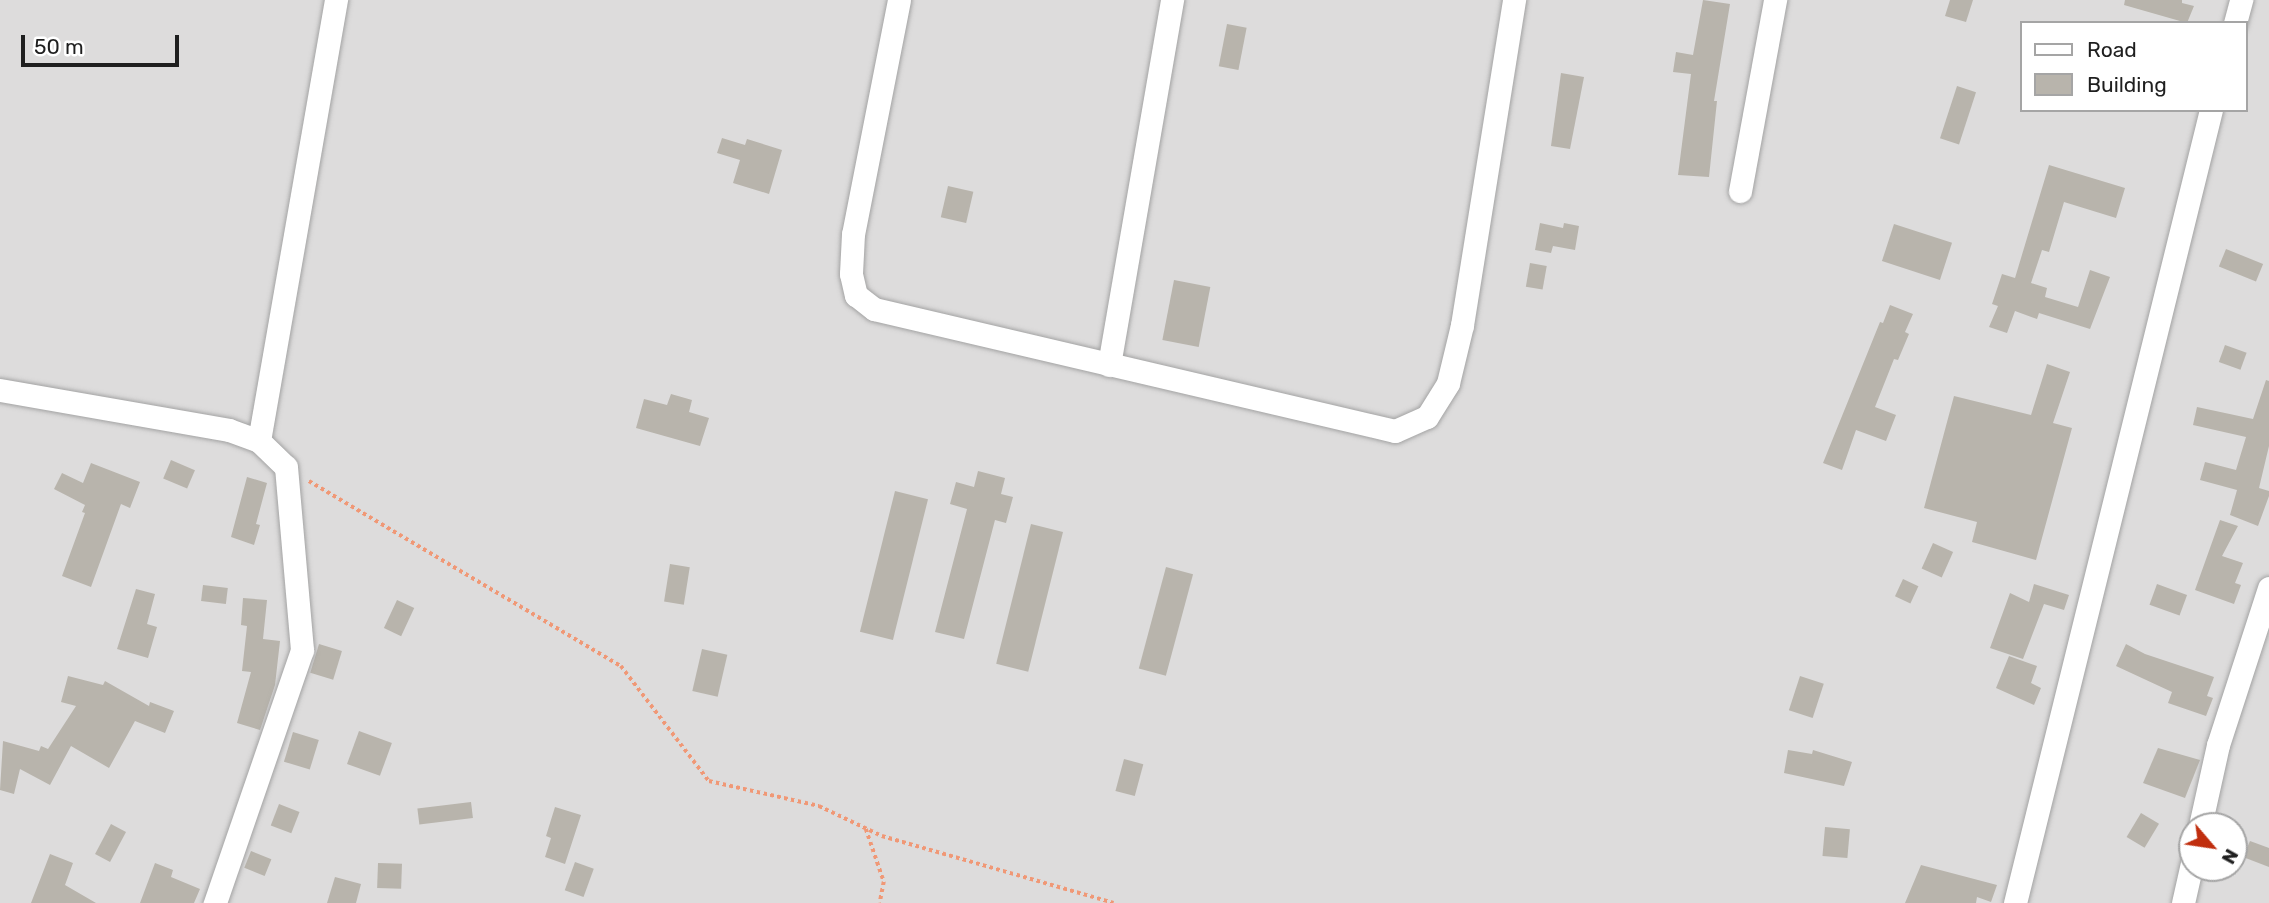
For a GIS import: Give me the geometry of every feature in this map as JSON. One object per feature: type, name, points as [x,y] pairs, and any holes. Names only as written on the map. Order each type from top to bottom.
[{"type":"street","points":[[259,440],[336,0]]},
{"type":"street","points":[[899,0],[853,234],[850,274],[856,295],[874,309],[1395,431],[1427,417],[1447,383],[1462,325],[1514,0]]},
{"type":"street","points":[[1109,365],[1172,0]]},
{"type":"street","points":[[1740,191],[1775,0]]},
{"type":"street","points":[[2236,21],[2241,0]]},
{"type":"street","points":[[2014,903],[2211,112]]},
{"type":"street","points":[[0,390],[229,430],[259,440],[286,467],[302,650],[215,903]]},
{"type":"street","points":[[2203,812],[2218,745],[2269,588]]},
{"type":"street","points":[[2183,903],[2188,882]]},
{"type":"path","points":[[286,467],[621,666],[709,781],[818,806],[881,836],[1114,903]]},
{"type":"path","points":[[866,828],[884,882],[880,903]]},
{"type":"shaded area","points":[[0,0],[2269,0],[2269,903],[0,903]]},
{"type":"building","points":[[1703,0],[1730,4],[1714,101],[1717,101],[1709,177],[1678,175],[1691,74],[1673,72],[1676,52],[1693,55]]},
{"type":"building","points":[[1950,0],[1973,0],[1966,22],[1945,16]]},
{"type":"building","points":[[2125,0],[2182,0],[2182,3],[2194,6],[2188,21],[2180,21],[2124,5]]},
{"type":"building","points":[[1227,24],[1247,28],[1238,70],[1219,66]]},
{"type":"building","points":[[1561,73],[1584,77],[1570,149],[1551,146]]},
{"type":"building","points":[[1957,86],[1976,92],[1959,144],[1940,138]]},
{"type":"building","points":[[722,138],[745,145],[747,139],[782,150],[769,194],[733,183],[740,160],[717,153]]},
{"type":"building","points":[[2049,165],[2125,188],[2116,218],[2064,202],[2049,252],[2042,250],[2031,283],[2047,288],[2045,297],[2078,307],[2090,270],[2110,277],[2090,329],[2039,313],[2037,319],[2015,311],[2007,333],[1989,327],[1998,306],[1992,304],[2002,274],[2015,278]]},
{"type":"building","points":[[948,186],[973,192],[966,223],[941,217]]},
{"type":"building","points":[[1540,223],[1563,228],[1564,223],[1579,226],[1575,250],[1553,246],[1551,253],[1535,250]]},
{"type":"building","points":[[1894,224],[1952,243],[1940,280],[1882,261]]},
{"type":"building","points":[[2226,249],[2263,264],[2256,282],[2219,267]]},
{"type":"building","points":[[1530,263],[1547,266],[1543,290],[1526,287]]},
{"type":"building","points":[[1174,280],[1210,287],[1199,347],[1162,340]]},
{"type":"building","points":[[1890,305],[1913,314],[1905,332],[1909,334],[1898,360],[1894,359],[1875,407],[1896,415],[1886,441],[1856,430],[1842,470],[1823,463],[1880,322],[1883,323]]},
{"type":"building","points":[[2225,345],[2247,353],[2240,370],[2219,362]]},
{"type":"building","points":[[2047,364],[2070,372],[2053,423],[2072,428],[2036,560],[1972,542],[1977,522],[1924,508],[1954,396],[2031,415]]},
{"type":"building","points":[[2266,380],[2269,381],[2269,446],[2259,488],[2269,491],[2269,496],[2258,526],[2230,515],[2237,490],[2200,480],[2205,462],[2236,470],[2246,437],[2193,425],[2197,407],[2253,419]]},
{"type":"building","points":[[671,394],[692,400],[689,412],[709,418],[700,446],[636,428],[644,399],[667,405]]},
{"type":"building","points":[[171,460],[195,470],[187,489],[163,478]]},
{"type":"building","points":[[91,463],[140,482],[130,508],[121,504],[91,587],[62,576],[85,513],[82,512],[85,505],[54,489],[62,473],[83,483]]},
{"type":"building","points":[[978,471],[1005,478],[1001,494],[1013,497],[1006,523],[995,520],[964,639],[935,632],[967,509],[950,504],[956,482],[974,487]]},
{"type":"building","points":[[247,477],[267,483],[256,524],[260,525],[254,545],[231,537]]},
{"type":"building","points":[[895,491],[928,499],[893,640],[860,632]]},
{"type":"building","points":[[2220,520],[2238,526],[2222,556],[2243,563],[2235,583],[2241,585],[2234,604],[2195,590]]},
{"type":"building","points":[[1031,524],[1063,532],[1028,672],[996,664]]},
{"type":"building","points":[[1933,543],[1953,552],[1942,578],[1922,569]]},
{"type":"building","points":[[670,564],[690,567],[684,605],[664,602]]},
{"type":"building","points":[[1166,567],[1193,574],[1166,676],[1139,668]]},
{"type":"building","points":[[1903,579],[1918,586],[1910,603],[1895,596]]},
{"type":"building","points":[[2034,584],[2069,595],[2064,610],[2044,604],[2023,659],[1990,648],[2010,593],[2029,602]]},
{"type":"building","points":[[2157,584],[2187,595],[2180,616],[2149,605]]},
{"type":"building","points":[[203,585],[228,588],[226,604],[201,601]]},
{"type":"building","points":[[136,589],[155,594],[147,624],[157,627],[148,658],[117,649]]},
{"type":"building","points":[[243,598],[267,600],[263,639],[280,641],[275,685],[260,730],[237,723],[251,672],[242,671],[247,626],[241,625]]},
{"type":"building","points":[[397,600],[414,608],[401,636],[384,628]]},
{"type":"building","points":[[319,644],[342,651],[333,680],[310,673]]},
{"type":"building","points":[[2126,644],[2145,654],[2214,677],[2207,696],[2213,698],[2206,716],[2168,703],[2172,692],[2116,666]]},
{"type":"building","points":[[702,649],[727,655],[718,697],[692,691]]},
{"type":"building","points":[[2009,656],[2037,666],[2031,683],[2041,688],[2034,705],[1996,688]]},
{"type":"building","points":[[68,676],[103,685],[105,681],[149,706],[150,702],[174,711],[165,733],[135,721],[109,768],[71,746],[50,785],[20,769],[14,794],[0,790],[3,741],[39,751],[41,746],[48,749],[76,706],[61,702]]},
{"type":"building","points":[[1800,676],[1824,684],[1813,718],[1789,710]]},
{"type":"building","points":[[359,731],[392,743],[380,776],[347,764]]},
{"type":"building","points":[[293,732],[319,740],[310,770],[284,762]]},
{"type":"building","points":[[2158,748],[2200,760],[2185,798],[2143,783]]},
{"type":"building","points":[[1788,750],[1812,754],[1813,750],[1852,762],[1844,786],[1784,773]]},
{"type":"building","points":[[1124,759],[1143,764],[1135,796],[1115,791]]},
{"type":"building","points":[[471,802],[473,818],[419,824],[417,809]]},
{"type":"building","points":[[279,804],[300,812],[291,833],[271,825]]},
{"type":"building","points":[[555,807],[581,815],[565,864],[545,857],[551,838],[546,836]]},
{"type":"building","points":[[2141,813],[2159,824],[2145,848],[2127,837]]},
{"type":"building","points":[[111,824],[126,832],[110,862],[95,854]]},
{"type":"building","points":[[1825,827],[1850,829],[1847,858],[1822,856]]},
{"type":"building","points":[[2250,841],[2269,848],[2269,867],[2248,859]]},
{"type":"building","points":[[251,851],[271,859],[265,876],[244,868]]},
{"type":"building","points":[[50,854],[73,863],[65,885],[96,903],[31,903]]},
{"type":"building","points":[[575,862],[594,869],[584,897],[565,890]]},
{"type":"building","points":[[155,863],[173,870],[171,877],[200,889],[194,903],[140,903]]},
{"type":"building","points":[[378,863],[402,864],[401,889],[377,888]]},
{"type":"building","points":[[1921,865],[1997,885],[1991,902],[1977,897],[1976,903],[1905,903]]},
{"type":"building","points":[[335,877],[361,884],[356,903],[327,903]]}]
